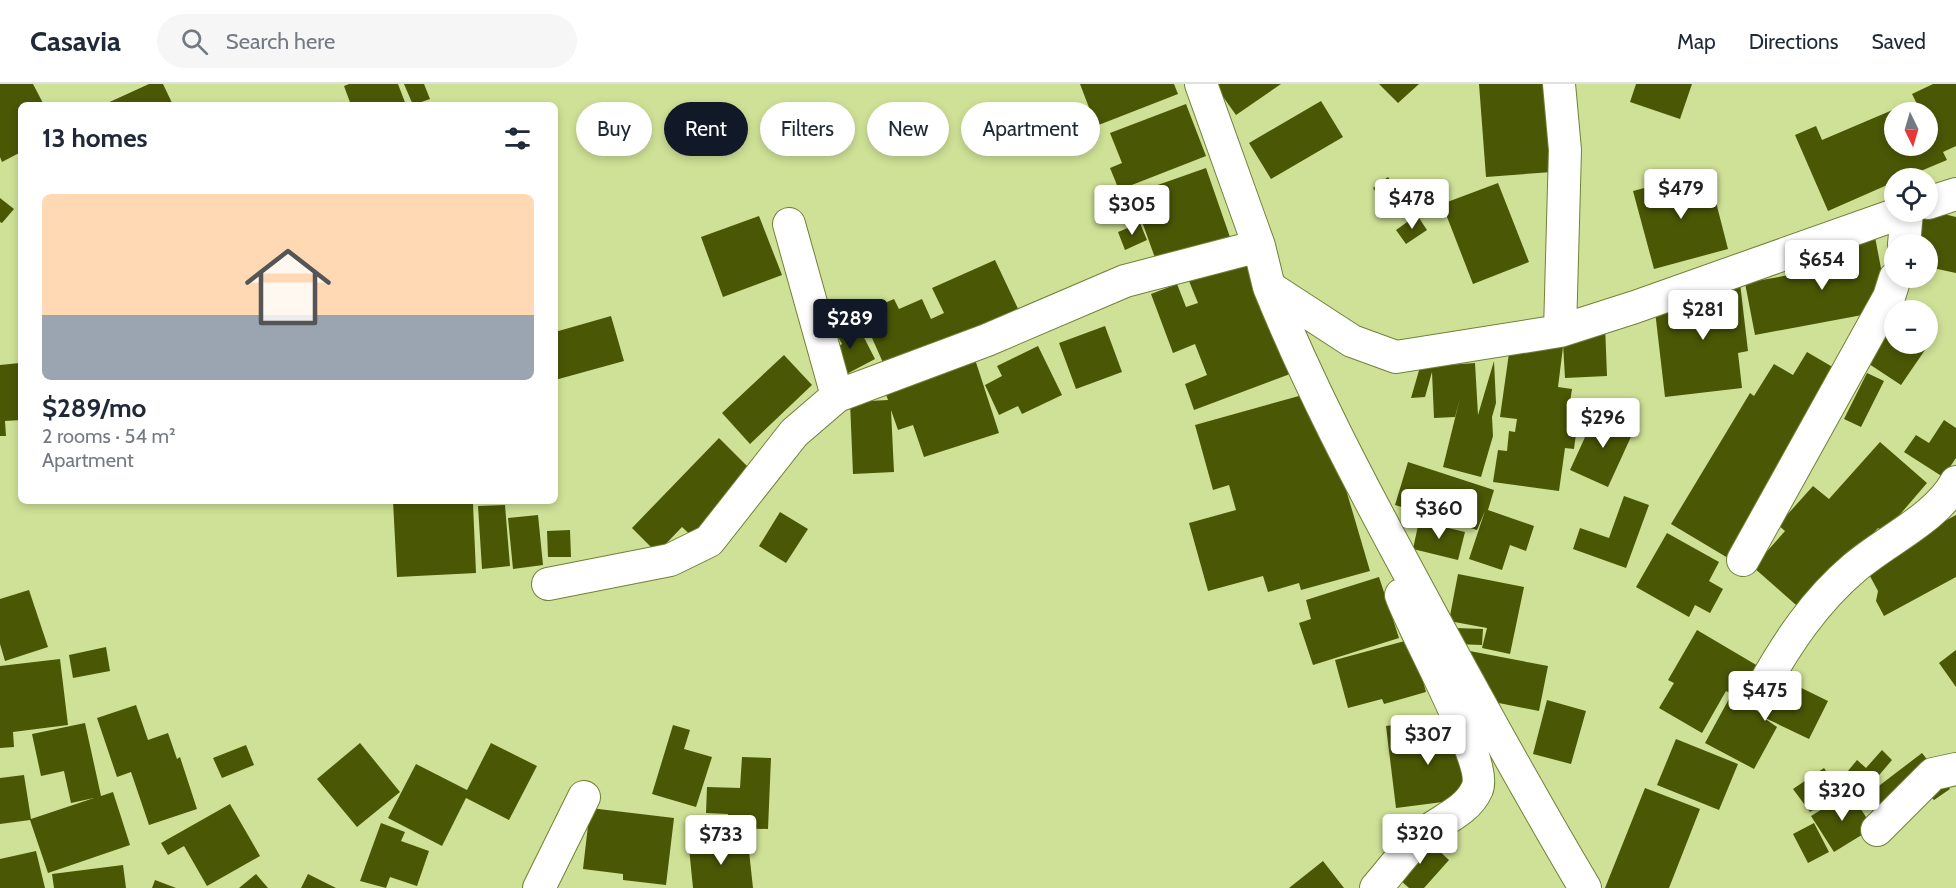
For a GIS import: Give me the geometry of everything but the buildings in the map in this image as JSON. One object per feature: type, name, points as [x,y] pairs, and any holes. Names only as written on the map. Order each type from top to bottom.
[{"type":"street","points":[[1201,84],[1259,246],[1269,286],[1302,368],[1505,753],[1585,888]]},
{"type":"street","points":[[1559,84],[1565,150],[1560,331]]},
{"type":"street","points":[[1938,200],[1956,194]]},
{"type":"street","points":[[1269,286],[1352,341],[1396,357],[1560,331],[1884,219]]},
{"type":"street","points":[[789,224],[837,396]]},
{"type":"street","points":[[548,584],[670,560],[709,541],[794,433],[837,396],[987,340],[1125,281],[1259,246]]},
{"type":"street","points":[[1743,560],[1891,288]]},
{"type":"street","points":[[1762,688],[1796,632],[1826,595],[1885,543],[1932,511],[1956,482]]},
{"type":"street","points":[[1376,888],[1419,838],[1464,807],[1477,789],[1479,776],[1467,738],[1402,598],[1396,580],[1396,550]]},
{"type":"street","points":[[1877,830],[1934,774],[1956,769]]},
{"type":"street","points":[[539,888],[584,797]]}]
